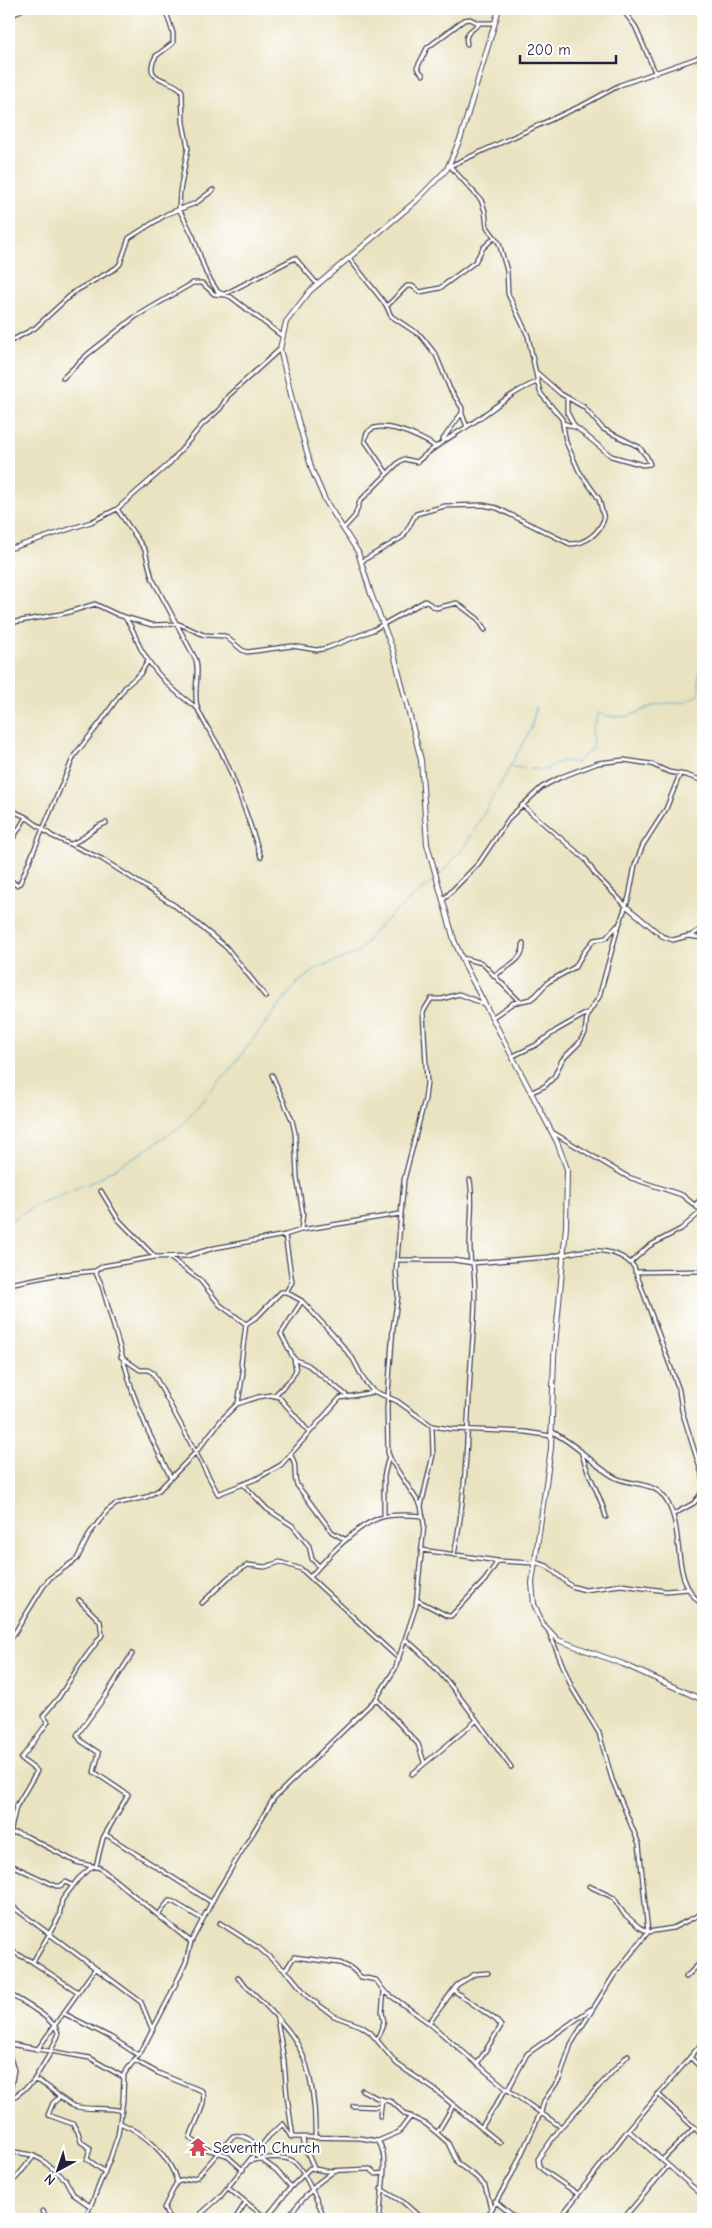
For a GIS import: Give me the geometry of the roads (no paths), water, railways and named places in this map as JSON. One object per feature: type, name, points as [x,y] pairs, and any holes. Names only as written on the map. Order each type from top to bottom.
[{"type":"street","points":[[9,18],[22,9]]},
{"type":"street","points":[[165,9],[173,32],[174,43],[156,56],[153,68],[154,75],[158,80],[175,84],[182,90],[183,122],[188,148],[180,191],[179,209],[193,236],[206,274],[216,290],[223,295]]},
{"type":"street","points":[[449,167],[461,137],[499,9]]},
{"type":"street","points":[[622,9],[635,26],[655,72]]},
{"type":"street","points":[[423,75],[418,68],[427,48],[466,19],[479,23],[494,24]]},
{"type":"street","points":[[468,44],[466,39],[467,33],[479,23]]},
{"type":"street","points":[[703,56],[620,85],[585,104],[449,167],[416,201],[318,284],[290,315],[282,336],[280,349],[312,470],[325,500],[344,528],[362,561],[371,594],[393,650],[421,760],[426,844],[454,940],[561,1150],[567,1169],[566,1227],[554,1357],[551,1430],[547,1482],[534,1562],[532,1583],[534,1604],[543,1624],[558,1640],[622,1664],[703,1700]]},
{"type":"street","points":[[362,561],[403,537],[416,514],[445,506],[483,505],[497,508],[566,543],[581,543],[589,539],[602,524],[604,515],[599,499],[579,471],[572,457],[566,442],[563,423],[541,394],[528,336],[508,294],[507,271],[503,254],[495,237],[487,227],[485,211],[481,200],[449,167]]},
{"type":"street","points":[[9,342],[35,328],[74,292],[116,268],[120,264],[129,238],[179,209],[196,204],[213,190]]},
{"type":"street","points":[[387,306],[407,286],[412,286],[420,292],[440,288],[475,262],[483,248],[495,237]]},
{"type":"street","points":[[223,295],[292,258],[297,259],[318,284]]},
{"type":"street","points":[[349,258],[387,306],[391,316],[420,334],[436,355],[450,389],[462,408],[467,427]]},
{"type":"street","points":[[62,378],[88,354],[135,317],[193,283],[202,283],[214,294],[231,298],[282,336]]},
{"type":"street","points":[[9,549],[91,522],[117,509],[163,470],[218,411],[228,396],[280,349]]},
{"type":"street","points":[[534,369],[544,381],[584,407],[603,429],[639,447],[650,464],[643,465],[610,456],[576,428],[563,423]]},
{"type":"street","points":[[344,528],[355,516],[360,501],[402,460],[417,462],[434,446],[467,427],[503,400],[537,382]]},
{"type":"street","points":[[566,397],[567,412],[576,428]]},
{"type":"street","points":[[443,440],[462,413]]},
{"type":"street","points":[[387,473],[365,442],[366,435],[379,427],[407,432],[434,446]]},
{"type":"street","points":[[117,509],[145,550],[152,578],[197,664],[195,687],[198,708],[214,735],[232,774],[261,857]]},
{"type":"street","points":[[9,623],[66,613],[96,604],[125,617],[152,625],[176,624],[204,635],[228,637],[242,650],[247,652],[292,646],[322,650],[339,645],[425,601],[436,608],[457,603],[478,619],[485,630]]},
{"type":"street","points":[[125,617],[134,629],[136,639],[148,661],[168,687],[198,708]]},
{"type":"street","points":[[9,878],[16,885],[20,883],[76,752],[100,724],[126,686],[140,674],[148,661]]},
{"type":"street","points":[[443,900],[479,863],[510,817],[532,795],[550,782],[598,763],[624,760],[640,762],[703,781]]},
{"type":"street","points":[[513,1056],[536,1045],[557,1030],[588,1013],[599,997],[619,924],[626,906],[631,881],[635,872],[635,865],[643,845],[666,809],[680,774]]},
{"type":"street","points":[[522,805],[586,860],[597,876],[626,906],[668,939],[690,936],[703,938]]},
{"type":"street","points":[[9,809],[26,817],[52,836],[102,859],[174,905],[226,948],[266,997]]},
{"type":"street","points":[[9,845],[26,817]]},
{"type":"street","points":[[71,844],[106,823]]},
{"type":"street","points":[[493,1017],[513,1003],[531,999],[541,992],[548,982],[574,968],[591,943],[596,939],[606,938],[619,924]]},
{"type":"street","points":[[690,936],[703,928]]},
{"type":"street","points":[[494,976],[520,957],[523,950],[522,943]]},
{"type":"street","points":[[462,958],[479,962],[519,1001]]},
{"type":"street","points":[[85,2219],[105,2172],[120,2123],[123,2076],[138,2055],[178,1980],[191,1942],[211,1902],[272,1801],[376,1699],[389,1681],[405,1639],[417,1600],[423,1516],[421,1506],[389,1455],[386,1444],[391,1342],[398,1296],[397,1260],[400,1214],[404,1180],[425,1099],[427,1083],[424,1008],[431,999],[442,999],[459,994],[487,1005]]},
{"type":"street","points":[[532,1092],[550,1082],[557,1073],[562,1060],[581,1040],[586,1030],[588,1013]]},
{"type":"street","points":[[272,1075],[294,1128],[299,1197],[303,1214],[301,1230]]},
{"type":"street","points":[[552,1132],[628,1177],[679,1193],[703,1212],[681,1229],[649,1246],[630,1263]]},
{"type":"street","points":[[454,1556],[460,1518],[468,1430],[473,1347],[474,1276],[470,1241],[473,1203],[470,1180]]},
{"type":"street","points":[[696,1205],[701,1199],[703,1191]]},
{"type":"street","points":[[101,1192],[118,1219],[155,1257]]},
{"type":"street","points":[[9,1284],[55,1275],[95,1271],[103,1266],[155,1257],[188,1256],[223,1246],[286,1235],[301,1230],[400,1214]]},
{"type":"street","points":[[286,1235],[292,1282],[286,1292]]},
{"type":"street","points":[[397,1260],[452,1260],[472,1263],[549,1257],[595,1250],[617,1255],[630,1263],[675,1378],[682,1411],[703,1478]]},
{"type":"street","points":[[169,1257],[200,1280],[220,1305],[246,1324]]},
{"type":"street","points":[[95,1271],[102,1286],[121,1357],[147,1430],[171,1478]]},
{"type":"street","points":[[635,1272],[703,1271]]},
{"type":"street","points":[[246,1324],[258,1316],[280,1293],[286,1292],[302,1301],[336,1338],[353,1359],[364,1380],[374,1392]]},
{"type":"street","points":[[274,1396],[296,1370],[294,1359],[281,1334],[302,1301]]},
{"type":"street","points":[[238,1404],[243,1373],[242,1364],[246,1324]]},
{"type":"street","points":[[121,1357],[140,1370],[153,1373],[218,1494],[244,1485],[271,1471],[290,1454],[334,1402],[346,1395],[374,1392],[388,1396],[432,1426],[468,1430],[512,1431],[550,1436]]},
{"type":"street","points":[[294,1359],[308,1365],[346,1395]]},
{"type":"street","points":[[9,1642],[50,1578],[77,1559],[90,1533],[108,1511],[116,1504],[156,1493],[196,1452],[222,1419],[238,1404],[258,1397],[274,1396],[282,1401],[309,1432]]},
{"type":"street","points":[[421,1506],[433,1455],[432,1426]]},
{"type":"street","points":[[551,1430],[613,1476],[660,1492],[674,1514],[678,1553],[685,1582],[703,1605]]},
{"type":"street","points":[[581,1451],[586,1469],[602,1502],[606,1517]]},
{"type":"street","points":[[290,1454],[296,1467],[295,1480],[297,1485],[332,1532],[346,1540]]},
{"type":"street","points":[[384,1516],[384,1476],[389,1455]]},
{"type":"street","points":[[244,1485],[267,1509],[293,1526],[309,1546],[312,1559],[320,1566]]},
{"type":"street","points":[[674,1514],[694,1503],[703,1491]]},
{"type":"street","points":[[311,1576],[346,1540],[359,1530],[384,1516],[423,1516]]},
{"type":"street","points":[[422,1550],[498,1561],[534,1562],[546,1566],[571,1586],[585,1590],[621,1585],[666,1591],[689,1589]]},
{"type":"street","points":[[417,1600],[451,1616],[485,1580],[498,1561]]},
{"type":"street","points":[[202,1602],[228,1577],[248,1565],[265,1567],[280,1562],[294,1565],[311,1576],[398,1659]]},
{"type":"street","points":[[9,1838],[16,1807],[38,1771],[21,1759],[48,1722],[43,1716],[59,1697],[78,1666],[102,1635],[100,1621],[79,1600]]},
{"type":"street","points":[[486,2219],[512,2174],[541,2112],[544,2100],[560,2078],[571,2044],[614,1975],[648,1932],[639,1844],[612,1779],[599,1733],[572,1688],[548,1630]]},
{"type":"street","points":[[405,1639],[426,1657],[510,1767]]},
{"type":"street","points":[[33,1962],[59,1917],[62,1900],[73,1886],[94,1866],[105,1834],[128,1796],[94,1772],[99,1753],[77,1735],[106,1695],[132,1654]]},
{"type":"street","points":[[376,1699],[418,1744],[424,1762]]},
{"type":"street","points":[[412,1774],[424,1762],[476,1721]]},
{"type":"street","points":[[10,1833],[20,1834],[76,1862],[100,1868],[191,1942]]},
{"type":"street","points":[[105,1834],[211,1902]]},
{"type":"street","points":[[9,1864],[56,1886],[66,1882],[73,1886]]},
{"type":"street","points":[[589,1886],[614,1898],[624,1914],[648,1932],[673,1928],[703,1913]]},
{"type":"street","points":[[158,1916],[169,1901],[172,1901],[202,1919]]},
{"type":"street","points":[[9,1904],[141,2002],[152,2030]]},
{"type":"street","points":[[220,1923],[252,1942],[285,1972],[308,1997],[334,2016],[361,2026],[374,2035],[393,2061],[435,2090],[500,2143]]},
{"type":"street","points":[[9,1956],[10,1951],[33,1962],[78,1992]]},
{"type":"street","points":[[285,1972],[291,1961],[297,1957],[340,1962],[351,1968],[361,1977],[376,1980],[384,1990],[429,2023],[507,2090],[561,2127]]},
{"type":"street","points":[[686,1977],[703,1960]]},
{"type":"street","points":[[36,2050],[96,1969]]},
{"type":"street","points":[[429,2023],[457,1985],[475,1974],[488,1973]]},
{"type":"street","points":[[238,1978],[277,2019],[299,2046],[306,2065],[312,2103],[314,2137]]},
{"type":"street","points":[[377,2040],[384,2022],[382,2012],[384,1990]]},
{"type":"street","points":[[453,1990],[496,2020],[501,2026],[477,2064]]},
{"type":"street","points":[[9,1994],[46,2017],[59,2032],[51,2052],[34,2080],[9,2098]]},
{"type":"street","points":[[481,2128],[507,2090],[527,2054],[592,2008]]},
{"type":"street","points":[[63,2013],[112,2038],[138,2055]]},
{"type":"street","points":[[277,2019],[294,2137]]},
{"type":"street","points":[[559,2219],[628,2130],[703,2042]]},
{"type":"street","points":[[9,2044],[90,2058],[123,2076]]},
{"type":"street","points":[[9,2054],[14,2070],[9,2098]]},
{"type":"street","points":[[578,2194],[543,2170],[538,2162],[540,2154],[553,2140],[561,2127],[628,2055]]},
{"type":"street","points":[[690,2057],[703,2070]]},
{"type":"street","points":[[134,2060],[158,2073],[202,2091],[204,2097],[197,2125],[190,2138],[203,2148],[220,2152],[230,2157],[243,2170]]},
{"type":"street","points":[[34,2080],[43,2083],[60,2097],[79,2107],[107,2107],[122,2111]]},
{"type":"street","points":[[362,2090],[392,2102],[437,2133],[448,2143],[458,2164],[485,2186],[491,2209]]},
{"type":"street","points":[[658,2094],[703,2136]]},
{"type":"street","points":[[60,2097],[53,2103],[48,2116],[74,2125],[78,2132],[79,2140],[90,2148],[87,2159],[105,2172]]},
{"type":"street","points":[[380,2116],[382,2099]]},
{"type":"street","points":[[353,2106],[381,2108]]},
{"type":"street","points":[[437,2133],[453,2106]]},
{"type":"street","points":[[195,2219],[228,2188],[259,2149],[283,2124],[286,2126],[288,2136],[369,2138],[378,2141],[399,2132],[411,2116]]},
{"type":"street","points":[[120,2123],[135,2130],[155,2147],[167,2162],[177,2182]]},
{"type":"street","points":[[662,2160],[694,2128]]},
{"type":"street","points":[[628,2130],[703,2196]]},
{"type":"street","points":[[169,2219],[164,2208],[177,2182],[197,2177],[229,2139],[240,2135],[249,2138],[259,2149]]},
{"type":"street","points":[[303,2137],[304,2145],[315,2169]]},
{"type":"street","points":[[378,2141],[384,2156],[380,2219]]},
{"type":"street","points":[[9,2150],[34,2156],[42,2160],[62,2176],[73,2194],[90,2206]]},
{"type":"street","points":[[255,2155],[276,2170],[291,2187]]},
{"type":"street","points":[[9,2184],[34,2156]]},
{"type":"street","points":[[250,2162],[260,2160],[291,2160],[298,2165],[325,2219]]},
{"type":"street","points":[[623,2219],[668,2166]]},
{"type":"street","points":[[228,2188],[266,2219],[308,2169],[370,2169],[376,2174],[383,2173]]},
{"type":"street","points":[[285,2219],[318,2183],[329,2176],[334,2170]]},
{"type":"street","points":[[381,2189],[403,2202],[422,2219]]},
{"type":"street","points":[[495,2201],[517,2219]]},
{"type":"street","points":[[235,2219],[246,2202]]},
{"type":"street","points":[[43,2211],[47,2219]]},
{"type":"street","points":[[562,2214],[569,2219]]},
{"type":"waterway","points":[[511,767],[544,770],[561,761],[576,763],[593,748],[592,731],[598,713],[613,717],[629,716],[658,704],[685,702],[699,695],[699,675],[703,644]]},
{"type":"waterway","points":[[9,1221],[38,1204],[92,1182],[180,1127],[231,1068],[297,983],[320,967],[358,953],[374,932],[390,916],[439,876],[466,845],[531,729],[536,707]]},
{"type":"place","name":"Seventh Church","points":[[198,2147]]}]
